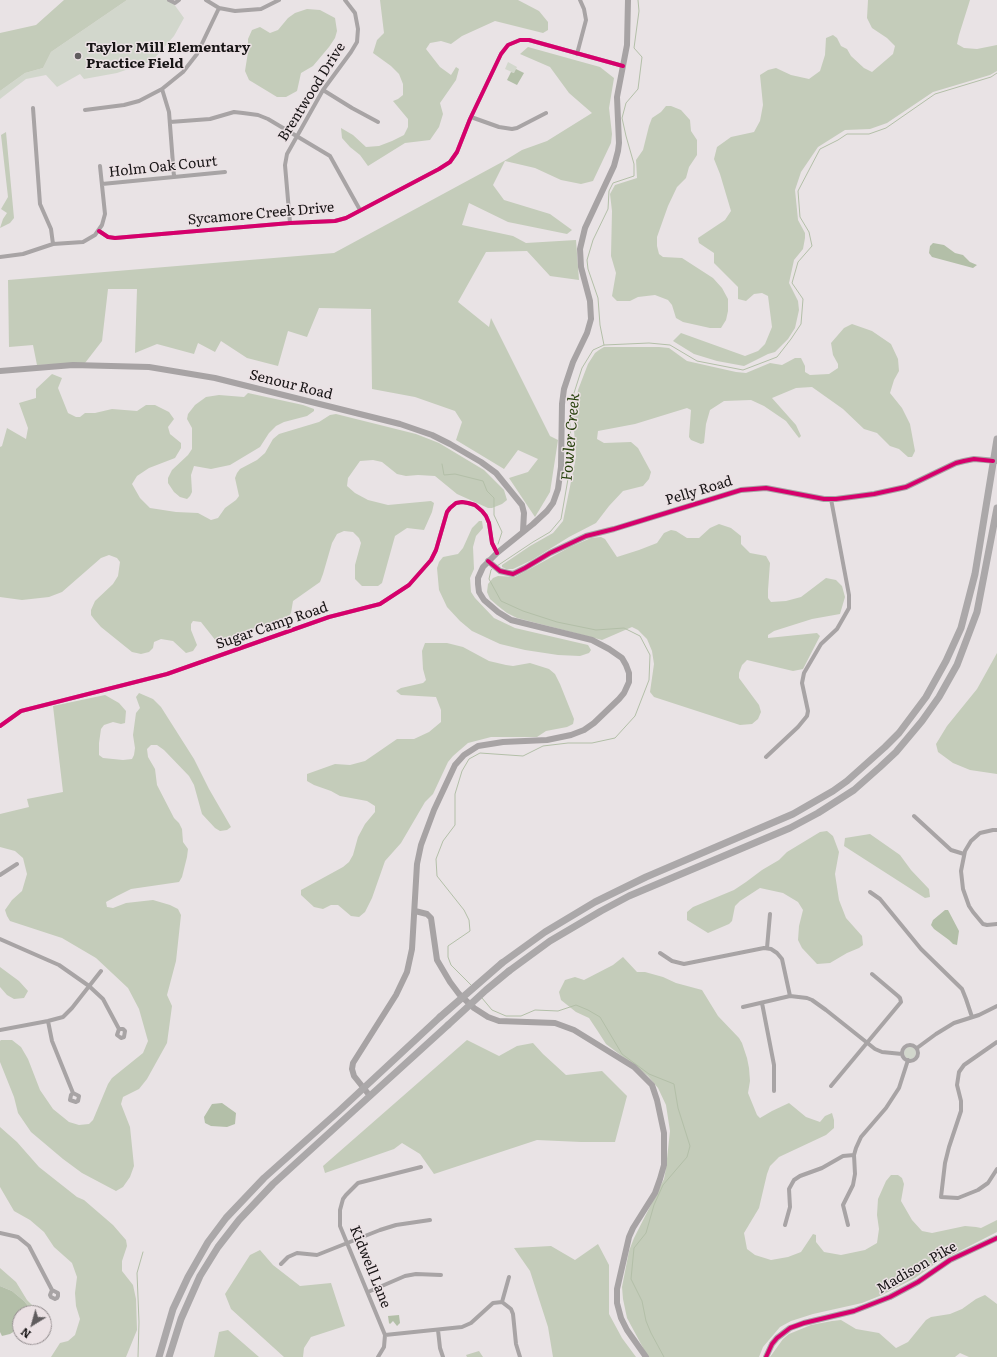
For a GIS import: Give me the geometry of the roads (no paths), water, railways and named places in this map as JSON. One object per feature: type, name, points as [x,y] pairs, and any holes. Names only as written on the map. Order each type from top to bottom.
[{"type":"main road","points":[[370,1096],[354,1076],[352,1063],[402,984],[407,972],[412,949],[417,864],[421,845],[451,771],[464,755],[475,747],[484,744],[547,740],[571,735],[584,730],[594,724],[619,699],[624,693],[629,682],[630,677],[622,658],[609,649],[592,640],[511,620],[490,606],[484,600],[479,592],[478,584],[481,569],[497,553],[547,511],[553,503],[558,489],[561,467],[562,404],[564,389],[573,362],[587,333],[591,319],[590,301],[581,267],[580,250],[585,228],[616,159],[619,142],[617,97],[627,45],[628,0]]},
{"type":"main road","name":"Senour Road","points":[[0,371],[92,365],[156,368],[236,383],[287,397],[400,424],[432,435],[450,444],[481,462],[496,474],[522,505],[524,513],[523,531]]},
{"type":"main road","points":[[159,1357],[168,1324],[181,1291],[216,1231],[235,1208],[264,1178],[502,962],[545,932],[595,902],[646,876],[793,814],[833,791],[847,781],[899,733],[926,697],[946,661],[960,628],[975,574],[995,461],[997,439]]},
{"type":"main road","name":"Pelly Road","points":[[488,561],[500,571],[513,574],[550,553],[586,536],[614,529],[741,490],[766,488],[831,499],[874,494],[906,487],[956,463],[964,461],[995,461]]},
{"type":"main road","points":[[169,1357],[181,1319],[193,1290],[210,1258],[248,1209],[273,1184],[486,990],[550,941],[600,911],[629,896],[790,828],[818,813],[854,790],[896,752],[922,721],[939,697],[957,665],[977,612],[997,508]]},
{"type":"main road","points":[[415,911],[427,914],[431,918],[438,960],[450,982],[459,994],[474,1008],[488,1017],[499,1021],[555,1023],[564,1025],[634,1067],[652,1085],[657,1100],[664,1133],[664,1165],[655,1193],[632,1228],[617,1289],[617,1303],[621,1318],[627,1330],[646,1357]]},
{"type":"main road","name":"Madison Pike","points":[[766,1357],[777,1338],[790,1328],[804,1323],[854,1311],[884,1300],[910,1287],[950,1260],[997,1238]]},
{"type":"street","points":[[169,0],[175,3],[178,0]]},
{"type":"street","points":[[206,0],[219,8],[235,11],[261,9],[278,0]]},
{"type":"street","name":"Brentwood Drive","points":[[290,223],[285,158],[289,148],[323,90],[357,42],[358,29],[355,13],[346,0]]},
{"type":"street","points":[[577,54],[586,17],[580,0]]},
{"type":"street","points":[[85,110],[124,105],[139,101],[162,89],[182,72],[194,58],[219,8]]},
{"type":"street","name":"Sycamore Creek Drive","points":[[98,231],[115,238],[346,218],[450,162],[457,152],[471,117],[501,54],[508,45],[520,40],[529,40],[623,66]]},
{"type":"street","points":[[162,89],[168,103],[174,177]]},
{"type":"street","points":[[323,90],[378,122]]},
{"type":"street","points":[[33,108],[40,204],[42,212],[50,225],[53,244]]},
{"type":"street","points":[[170,122],[210,119],[227,113],[243,112],[268,119],[330,156],[360,210]]},
{"type":"street","points":[[471,117],[499,127],[512,129],[517,128],[546,113]]},
{"type":"street","points":[[0,257],[22,254],[53,244],[83,242],[92,238],[102,225],[105,214],[100,166]]},
{"type":"street","name":"Holm Oak Court","points":[[102,184],[225,172]]},
{"type":"street","points":[[766,756],[798,727],[807,716],[808,711],[802,684],[804,673],[821,644],[837,629],[849,608],[849,595],[831,499]]},
{"type":"street","name":"Sugar Camp Road","points":[[0,726],[21,711],[167,674],[329,617],[380,604],[409,585],[431,560],[436,550],[448,512],[456,503],[462,502],[475,505],[482,511],[489,523],[492,543],[497,553]]},
{"type":"street","points":[[914,816],[951,850],[964,854]]},
{"type":"street","points":[[997,830],[987,831],[975,837],[968,845],[964,854],[961,871],[962,889],[969,906],[983,924],[997,924]]},
{"type":"street","points":[[0,875],[17,864]]},
{"type":"street","points":[[870,892],[880,899],[921,949],[962,989],[972,1017]]},
{"type":"street","points":[[767,948],[770,914]]},
{"type":"street","points":[[0,939],[59,965],[89,986],[103,999],[119,1029]]},
{"type":"street","points":[[660,954],[672,961],[684,964],[767,948],[777,953],[782,959],[790,996]]},
{"type":"street","points":[[0,1030],[48,1021],[60,1018],[67,1014],[101,971]]},
{"type":"street","points":[[831,1086],[901,1002],[898,996],[872,974]]},
{"type":"street","points":[[743,1007],[790,996],[802,996],[812,1000],[875,1049],[882,1052],[902,1054]]},
{"type":"street","points":[[762,1003],[774,1065],[774,1091]]},
{"type":"street","points":[[917,1048],[936,1034],[954,1024],[987,1012],[997,1006]]},
{"type":"street","points":[[48,1021],[52,1041],[73,1093]]},
{"type":"street","points":[[997,1042],[964,1064],[959,1072],[957,1085],[961,1101],[961,1111],[945,1163],[941,1197],[958,1198],[978,1190],[988,1183],[997,1169]]},
{"type":"street","points":[[907,1045],[912,1045],[917,1048],[917,1057],[913,1060],[904,1058],[902,1054],[903,1048],[907,1045]]},
{"type":"street","points":[[848,1225],[844,1205],[853,1185],[855,1174],[854,1155],[857,1144],[861,1137],[886,1108],[899,1088],[908,1060]]},
{"type":"street","points":[[785,1225],[790,1207],[789,1189],[794,1180],[800,1176],[822,1168],[843,1156],[854,1155]]},
{"type":"street","name":"Kidwell Lane","points":[[385,1335],[340,1226],[339,1216],[343,1199],[349,1191],[358,1184],[421,1167]]},
{"type":"street","points":[[281,1264],[288,1257],[297,1253],[317,1255],[396,1225],[430,1220]]},
{"type":"street","points":[[0,1233],[18,1237],[29,1246],[52,1290]]},
{"type":"street","points":[[368,1292],[405,1276],[416,1274],[441,1275]]},
{"type":"street","points":[[502,1302],[509,1276]]},
{"type":"street","points":[[378,1357],[384,1347],[385,1335],[466,1326],[493,1303],[502,1302],[508,1306],[513,1314],[516,1344],[520,1357]]},
{"type":"street","points":[[438,1330],[440,1348],[443,1357]]},
{"type":"waterway","points":[[604,345],[600,325],[598,298],[588,269],[587,260],[593,240],[608,209],[609,191],[613,183],[634,176],[634,164],[622,118],[626,103],[638,89],[642,57],[634,48],[639,11],[638,0]]},
{"type":"waterway","name":"Fowler Creek","points":[[497,566],[550,532],[561,519],[572,456],[570,424],[574,393],[582,368],[593,350],[604,345],[649,343],[670,345],[697,361],[743,370],[777,357],[801,324],[803,299],[792,283],[798,262],[812,246],[809,232],[800,217],[798,191],[820,149],[847,134],[869,134],[886,128],[935,94],[991,77],[997,73]]},
{"type":"waterway","points":[[442,464],[444,475],[455,474],[483,481],[487,491],[494,498],[494,515],[502,532],[498,544]]},
{"type":"waterway","name":"Fowler Creek","points":[[472,986],[451,965],[448,957],[448,946],[470,931],[469,920],[464,910],[437,876],[436,859],[443,841],[455,825],[455,794],[462,771],[469,759],[480,753],[523,756],[543,746],[568,743],[592,743],[615,738],[635,716],[649,680],[650,655],[640,636],[624,628],[596,630],[557,622],[523,611],[501,601],[489,579],[492,569]]},
{"type":"waterway","name":"Fowler Creek","points":[[482,998],[492,1010],[506,1016],[521,1016],[535,1010],[558,1011],[576,1005],[588,1010],[600,1017],[622,1054],[649,1074],[674,1084],[678,1108],[690,1146],[687,1157],[663,1185],[654,1205],[646,1233],[634,1248],[631,1279],[642,1301],[646,1321],[651,1333],[664,1357]]},
{"type":"waterway","points":[[138,1357],[139,1322],[137,1273],[143,1252]]},
{"type":"place","name":"Taylor Mill Elementary Practice Field","points":[[78,56]]}]
